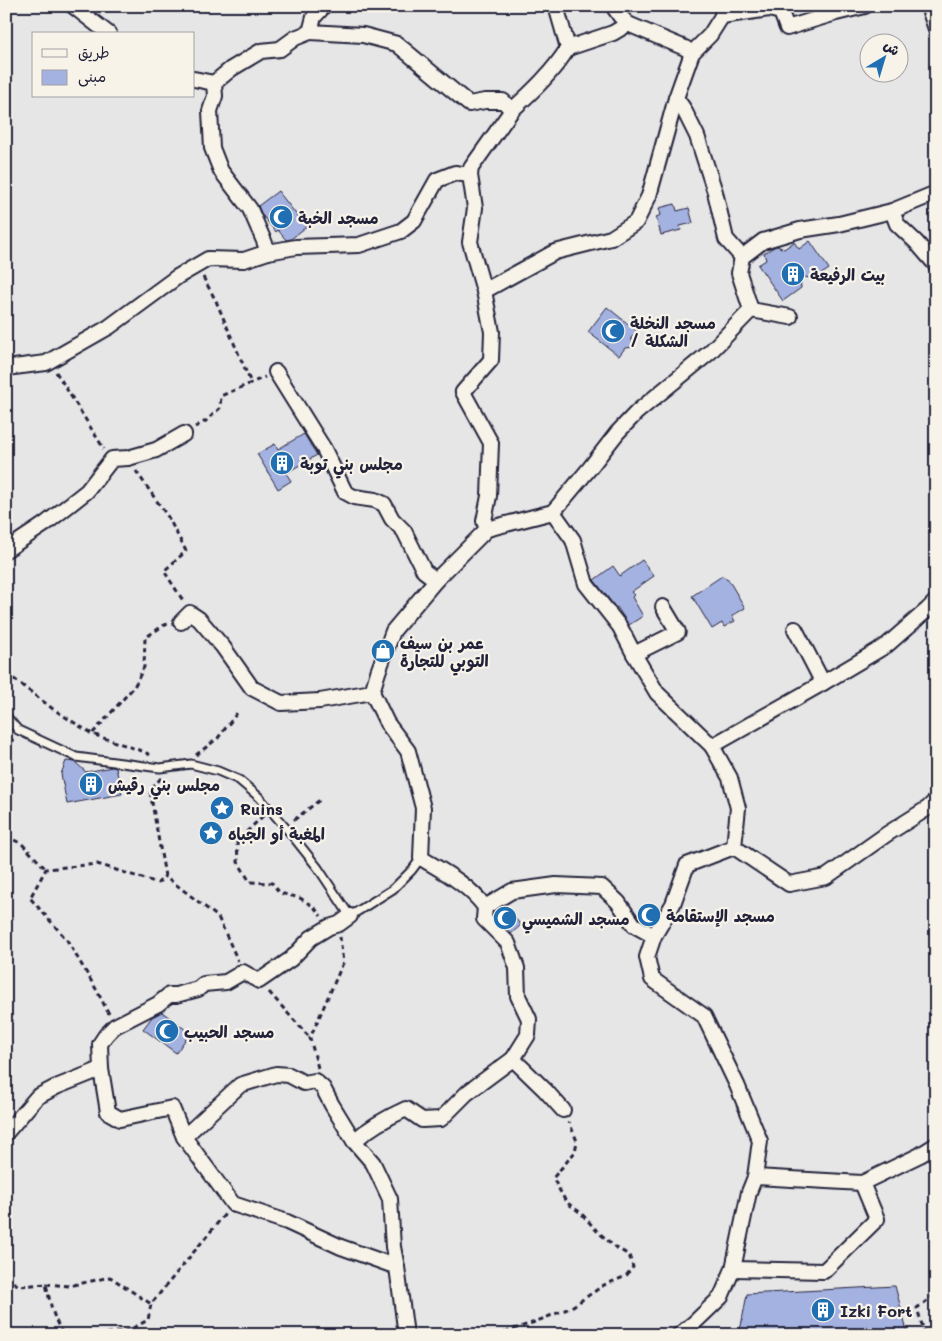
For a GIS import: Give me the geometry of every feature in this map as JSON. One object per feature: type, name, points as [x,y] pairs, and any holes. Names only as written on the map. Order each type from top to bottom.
[{"type":"street","points":[[73,6],[106,32]]},
{"type":"street","points":[[310,32],[314,17],[324,6]]},
{"type":"street","points":[[556,6],[568,48]]},
{"type":"street","points":[[613,6],[628,24],[685,48],[692,53]]},
{"type":"street","points":[[484,291],[555,252],[611,238],[636,222],[649,196],[676,98],[692,53],[710,34],[722,11],[769,9],[781,12],[787,28],[865,6]]},
{"type":"street","points":[[928,6],[936,29]]},
{"type":"street","points":[[487,529],[484,521],[489,496],[492,443],[463,392],[491,360],[492,332],[484,291],[470,242],[475,208],[470,175],[471,168],[512,110],[539,86],[568,48],[613,33],[628,24]]},
{"type":"street","points":[[195,79],[214,83],[261,51],[280,49],[295,38],[310,32],[363,35],[398,44],[470,104],[484,101],[503,101],[512,110]]},
{"type":"street","points":[[214,83],[215,96],[210,111],[212,148],[220,171],[250,210],[268,252]]},
{"type":"street","points":[[676,98],[697,136],[715,192],[726,239],[742,257]]},
{"type":"street","points":[[6,368],[46,363],[109,327],[177,277],[208,259],[244,260],[268,252],[296,247],[359,245],[401,231],[414,222],[437,180],[455,173],[470,175]]},
{"type":"street","points":[[751,310],[739,274],[742,257],[763,241],[800,230],[839,224],[892,211],[936,193]]},
{"type":"street","points":[[892,211],[897,224],[936,265]]},
{"type":"street","points":[[751,310],[790,317]]},
{"type":"street","points":[[354,1141],[367,1129],[406,1109],[422,1120],[441,1119],[467,1093],[513,1059],[528,1035],[529,1019],[518,996],[517,968],[508,943],[484,919],[485,907],[477,896],[463,884],[421,858],[423,808],[408,751],[388,723],[372,692],[393,631],[436,580],[487,529],[553,512],[617,433],[637,412],[710,352],[751,310]]},
{"type":"street","points":[[276,372],[324,449],[345,492],[354,497],[375,500],[384,504],[392,519],[404,531],[424,571],[436,580]]},
{"type":"street","points":[[6,550],[45,524],[86,491],[112,459],[128,458],[156,450],[184,434]]},
{"type":"street","points":[[553,512],[573,540],[586,584],[620,627],[658,693],[712,746],[730,778],[738,808],[734,847]]},
{"type":"street","points":[[712,746],[887,644],[936,601]]},
{"type":"street","points":[[634,654],[678,632],[663,607]]},
{"type":"street","points":[[186,617],[199,619],[224,646],[252,688],[281,703],[320,701],[372,692]]},
{"type":"street","points":[[795,629],[823,683]]},
{"type":"street","points":[[734,847],[789,884],[826,877],[928,808],[936,800]]},
{"type":"street","points":[[679,1335],[721,1297],[733,1269],[749,1192],[755,1177],[760,1142],[737,1084],[704,1016],[652,979],[647,957],[654,936],[673,904],[687,865],[734,847]]},
{"type":"street","points":[[485,907],[512,891],[556,885],[602,887],[618,902],[634,925],[654,936]]},
{"type":"street","points":[[339,922],[311,938],[291,959],[259,981],[243,972],[226,982],[204,984],[198,989],[169,995],[158,1004],[116,1026],[100,1044],[101,1069],[108,1112],[120,1119],[172,1108],[184,1137],[233,1204],[287,1222],[340,1247],[397,1267]]},
{"type":"street","points":[[513,1059],[563,1110]]},
{"type":"street","points":[[6,1133],[37,1097],[56,1087],[101,1069]]},
{"type":"street","points":[[184,1137],[240,1085],[276,1074],[289,1075],[304,1083],[315,1081],[324,1088],[354,1141],[373,1163],[390,1199],[393,1247],[406,1335]]},
{"type":"street","points":[[755,1177],[862,1183],[920,1155],[936,1145]]},
{"type":"street","points":[[733,1269],[824,1270],[877,1220],[862,1183]]},
{"type":"lane","points":[[6,716],[18,730],[76,757],[169,768],[191,764],[218,771],[239,780],[271,810],[318,868],[339,922],[393,890],[421,858]]},
{"type":"path","points":[[197,266],[216,301],[251,383]]},
{"type":"path","points":[[46,363],[58,375],[101,445],[112,459]]},
{"type":"path","points":[[184,434],[206,422],[220,408],[221,396],[276,372]]},
{"type":"path","points":[[92,734],[134,687],[144,668],[145,638],[164,626],[186,617],[164,571],[186,551],[168,517],[128,458]]},
{"type":"path","points":[[6,678],[10,676],[53,709],[92,734],[145,752],[154,757],[154,767]]},
{"type":"path","points":[[191,764],[194,756],[218,738],[237,712]]},
{"type":"path","points":[[169,768],[150,790],[165,876],[218,917],[243,972]]},
{"type":"path","points":[[285,826],[321,799]]},
{"type":"path","points":[[271,810],[237,841],[238,862],[250,882],[272,883],[280,893],[300,898],[339,922],[343,964],[310,1038]]},
{"type":"path","points":[[6,836],[22,844],[46,869]]},
{"type":"path","points":[[46,869],[97,864],[158,883],[165,876]]},
{"type":"path","points":[[46,869],[30,898],[67,940],[116,1026]]},
{"type":"path","points":[[259,981],[310,1038],[324,1088]]},
{"type":"path","points":[[496,1335],[570,1308],[604,1285],[626,1276],[633,1267],[629,1255],[615,1247],[581,1213],[566,1202],[553,1178],[575,1152],[577,1141],[563,1110]]},
{"type":"path","points":[[98,1335],[129,1330],[148,1320],[151,1304],[233,1204]]},
{"type":"path","points":[[6,1277],[19,1286],[46,1284],[68,1286],[110,1277],[151,1304]]},
{"type":"path","points":[[46,1284],[59,1328],[64,1335]]},
{"type":"path","points":[[925,1335],[918,1308],[936,1294]]},
{"type":"building","name":"مسجد الخبة","points":[[278,191],[306,227],[291,239],[286,240],[278,230],[276,232],[262,215],[258,206]]},
{"type":"building","points":[[675,204],[677,211],[689,208],[693,223],[680,226],[681,230],[661,235],[656,217],[661,215],[659,208]]},
{"type":"building","name":"بيت الرفيعة","points":[[810,241],[829,269],[814,279],[800,276],[801,288],[783,301],[758,265],[766,260],[764,253],[774,247],[777,246],[784,249],[794,242],[799,249]]},
{"type":"building","name":"مسجد النخلة / الشكلة","points":[[607,307],[637,331],[631,338],[635,347],[625,348],[619,356],[588,332]]},
{"type":"building","name":"مجلس بني توبة","points":[[304,434],[317,455],[286,473],[291,481],[278,489],[257,454],[275,444],[278,449]]},
{"type":"building","points":[[642,560],[654,576],[631,592],[643,616],[629,625],[617,607],[594,580],[613,566],[620,576]]},
{"type":"building","points":[[722,576],[728,579],[745,608],[732,616],[735,621],[724,627],[722,623],[712,629],[692,596]]},
{"type":"building","name":"مجلس بني رقيش","points":[[66,761],[75,762],[86,772],[112,767],[116,768],[122,794],[67,804],[61,774]]},
{"type":"building","name":"مسجد الإستقامة","points":[[647,905],[658,912],[651,924],[639,917]]},
{"type":"building","name":"مسجد الشميسي","points":[[504,906],[521,925],[511,934],[493,916],[493,912]]},
{"type":"building","name":"مسجد الحبيب","points":[[162,1012],[190,1033],[176,1053],[143,1029],[152,1017]]},
{"type":"building","name":"Izki Fort","points":[[895,1286],[908,1335],[736,1335],[741,1326],[747,1294]]},
{"type":"place","name":"مسجد الخبة","points":[[281,217]]},
{"type":"place","name":"بيت الرفيعة","points":[[793,274]]},
{"type":"place","name":"مسجد النخلة / الشكلة","points":[[613,331]]},
{"type":"place","name":"مجلس بني توبة","points":[[282,463]]},
{"type":"place","name":"عمر بن سيف التوبي للتجارة","points":[[383,651]]},
{"type":"place","name":"مجلس بني رقيش","points":[[91,784]]},
{"type":"place","name":"Ruins","points":[[222,808]]},
{"type":"place","name":"المغبة أو الجباه","points":[[211,833]]},
{"type":"place","name":"مسجد الإستقامة","points":[[649,915]]},
{"type":"place","name":"مسجد الشميسي","points":[[505,918]]},
{"type":"place","name":"مسجد الحبيب","points":[[167,1031]]},
{"type":"place","name":"Izki Fort","points":[[823,1310]]}]
